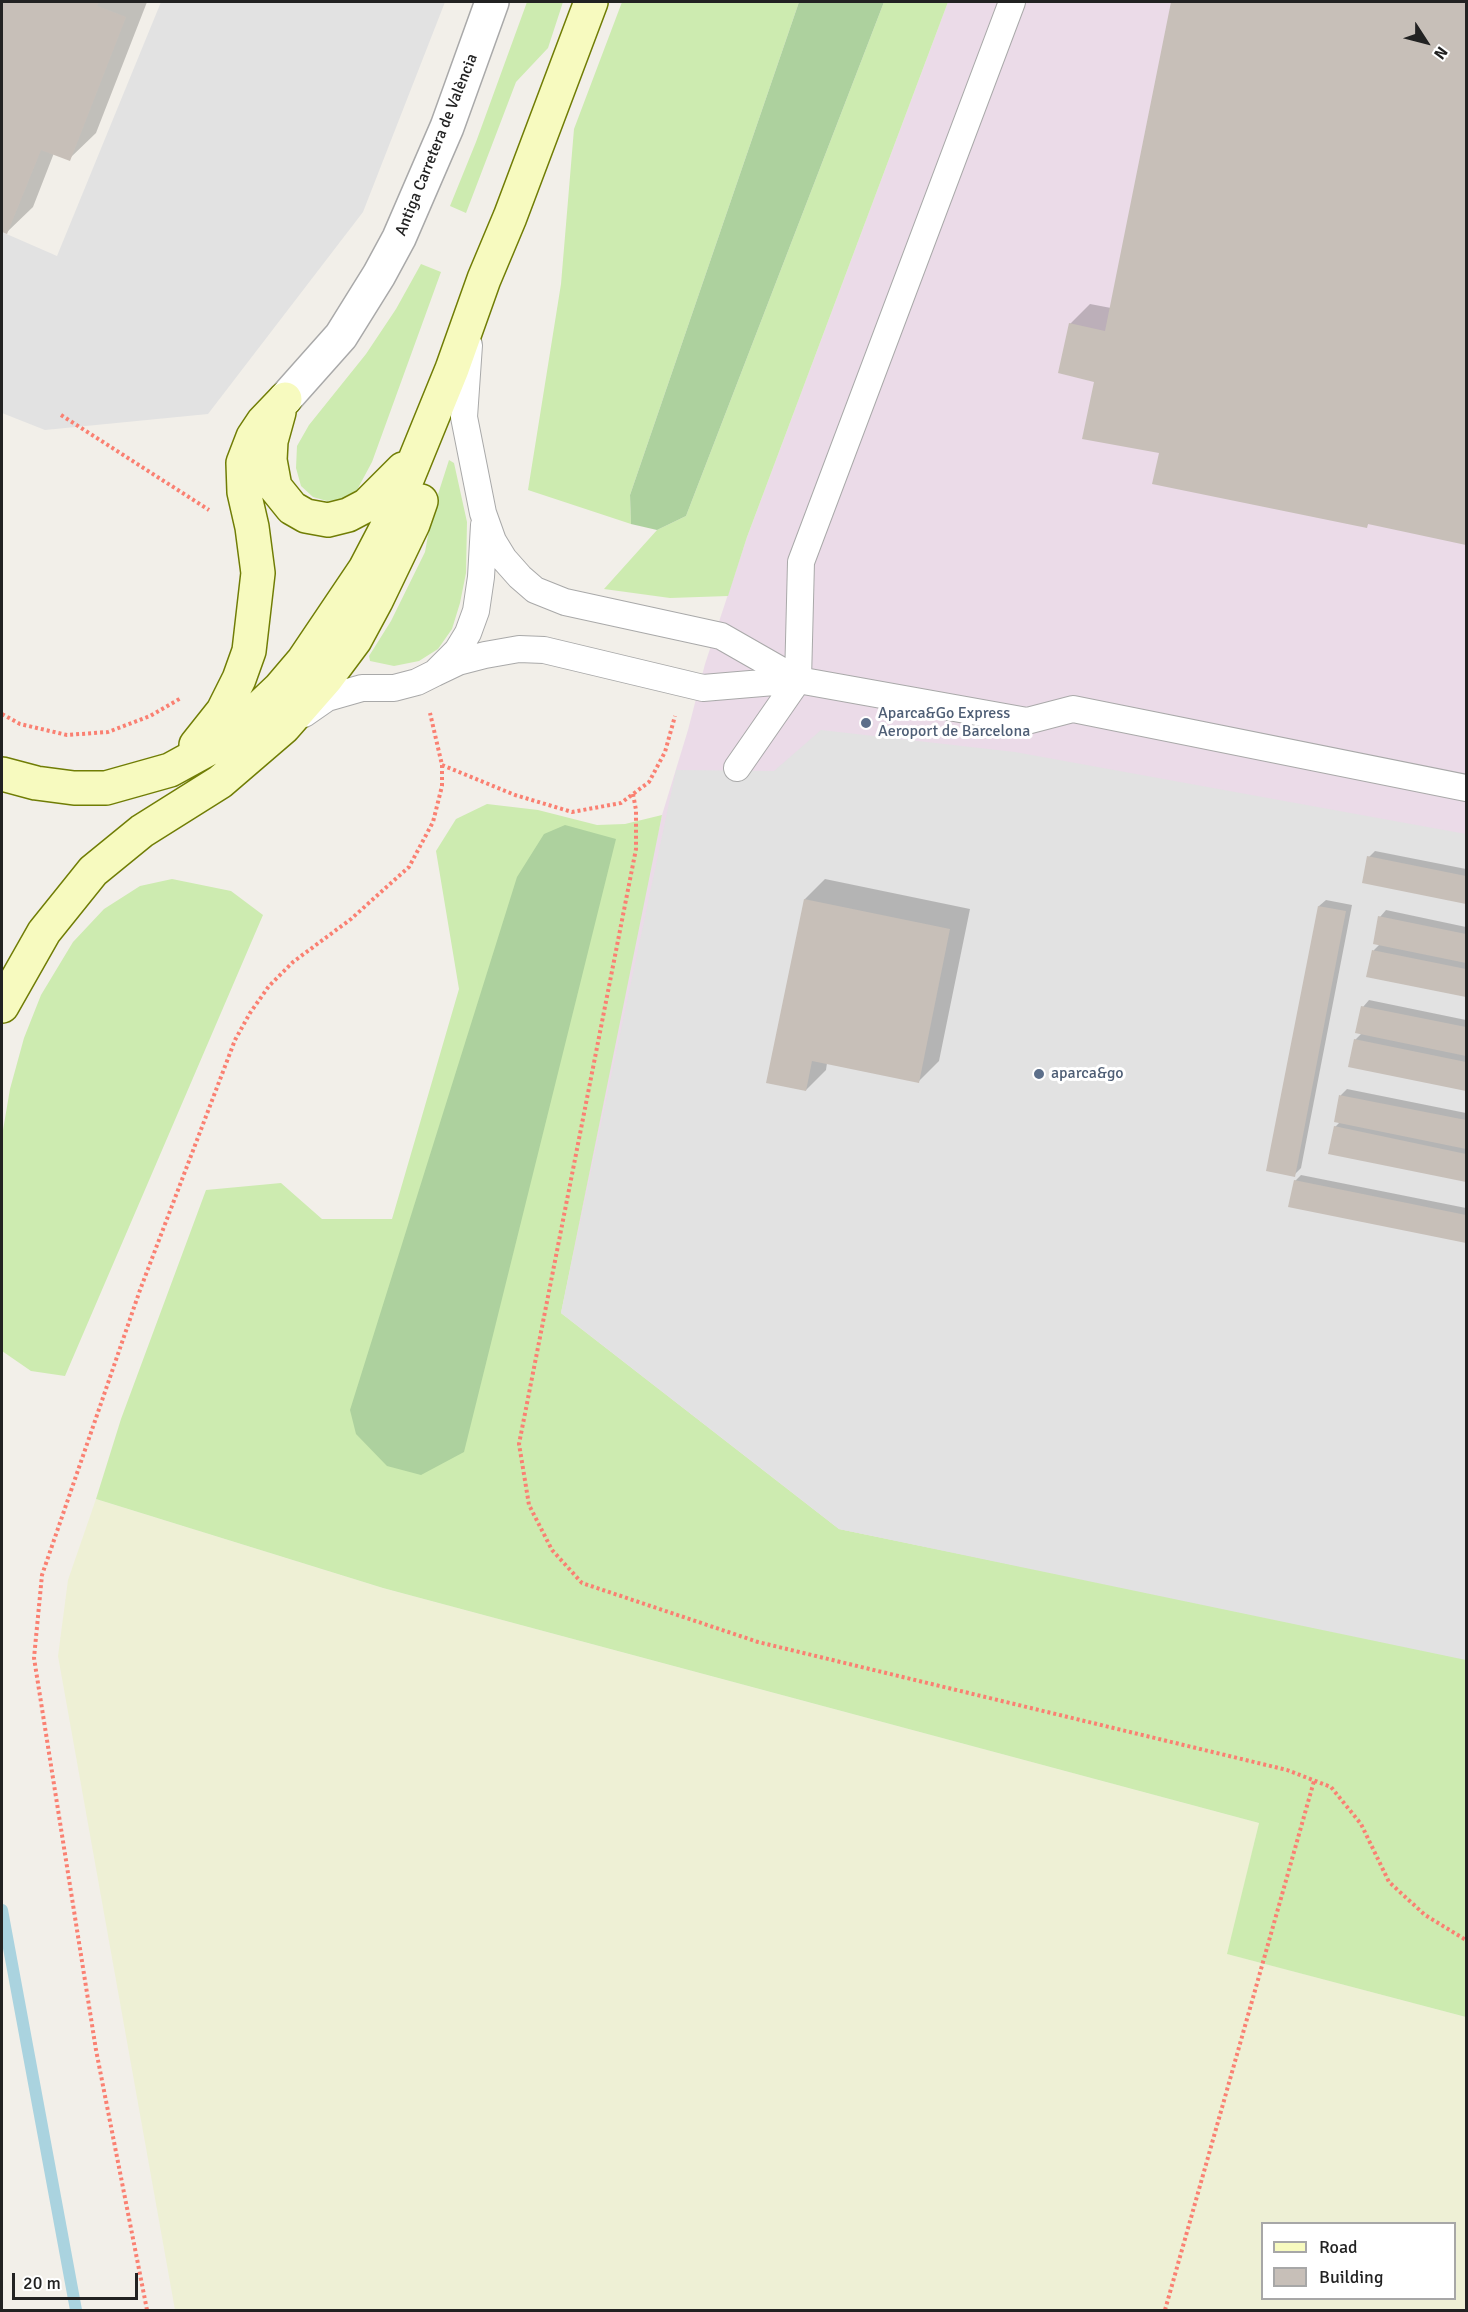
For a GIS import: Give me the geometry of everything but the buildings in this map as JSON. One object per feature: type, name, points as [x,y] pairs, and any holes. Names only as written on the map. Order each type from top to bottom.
[{"type":"main road","points":[[2,774],[36,783],[74,788],[106,788],[177,766],[212,747],[239,727],[280,688],[303,661],[365,569],[390,521],[415,454],[452,369],[484,279],[510,217],[591,2]]},
{"type":"main road","points":[[2,1006],[44,932],[93,871],[142,831],[220,782],[284,727],[326,679],[355,640],[413,524],[432,466],[452,369]]},
{"type":"main road","points":[[285,399],[275,419],[271,441],[272,474],[275,487],[282,498],[292,508],[306,516],[328,520],[348,515],[368,505],[392,483],[415,454]]},
{"type":"main road","points":[[177,766],[223,711],[239,679],[249,651],[258,573],[252,527],[244,492],[243,464],[253,437],[263,422],[285,399]]},
{"type":"street","name":"Antiga Carretera de València","points":[[285,399],[341,336],[399,238],[447,127],[492,2]]},
{"type":"lane","points":[[737,768],[798,680],[801,562],[1012,2]]},
{"type":"lane","points":[[484,279],[470,343],[464,417],[483,513],[493,541],[504,559],[535,590],[565,603],[721,636],[798,680]]},
{"type":"lane","points":[[426,678],[457,651],[468,633],[476,611],[484,543],[483,513]]},
{"type":"lane","points":[[284,727],[327,698],[362,688],[394,688],[426,678],[458,662],[519,649],[544,650],[703,688],[798,680],[1027,721],[1074,709],[1467,788]]},
{"type":"path","points":[[61,415],[212,512]]},
{"type":"path","points":[[147,2310],[96,2050],[34,1658],[42,1575],[140,1290],[235,1040],[249,1013],[269,987],[293,962],[351,919],[409,867],[433,822],[442,786],[442,765],[426,678]]},
{"type":"path","points":[[2,714],[20,724],[67,735],[108,732],[150,716],[179,700],[187,691]]},
{"type":"path","points":[[442,765],[515,795],[572,812],[621,804],[649,782],[665,752],[678,706]]},
{"type":"path","points":[[633,794],[636,810],[636,849],[519,1444],[529,1505],[552,1550],[582,1583],[758,1642],[1275,1767],[1331,1787],[1361,1824],[1389,1882],[1425,1915],[1467,1940]]},
{"type":"path","points":[[1165,2310],[1314,1781]]},
{"type":"shaded area","points":[[161,2],[445,2],[363,212],[208,414],[45,430],[2,413],[2,232],[57,256]]},
{"type":"shaded area","points":[[948,2],[1466,2],[1466,1660],[839,1529],[561,1313],[648,878],[662,815],[705,664],[747,537]]},
{"type":"shaded area","name":"aparca&go","points":[[821,730],[1015,752],[1466,834],[1466,1660],[839,1529],[561,1313],[676,770],[774,771]]},
{"type":"green space","points":[[527,2],[563,2],[548,48],[516,82],[466,213],[450,206]]},
{"type":"green space","points":[[622,2],[799,2],[630,495],[631,524],[528,490],[561,284],[574,129]]},
{"type":"green space","points":[[799,2],[884,2],[686,516],[657,530],[631,524],[630,495]]},
{"type":"green space","points":[[884,2],[948,2],[747,537],[728,596],[670,598],[604,589],[657,530],[686,516]]},
{"type":"green space","points":[[421,264],[441,272],[372,462],[357,490],[339,500],[327,501],[313,497],[301,486],[296,468],[297,446],[309,425],[366,354],[396,309]]},
{"type":"green space","points":[[449,460],[454,463],[467,522],[466,573],[452,629],[438,649],[419,661],[394,666],[370,661],[369,656],[391,621],[425,552],[432,513]]},
{"type":"green space","points":[[487,804],[538,810],[597,825],[625,824],[662,815],[561,1313],[839,1529],[1466,1658],[1466,2017],[1227,1954],[1259,1823],[383,1588],[96,1499],[121,1419],[206,1190],[281,1183],[322,1219],[392,1219],[459,989],[436,851],[456,819]]},
{"type":"green space","points":[[565,825],[616,839],[464,1452],[421,1475],[387,1466],[356,1434],[350,1410],[517,877],[544,834]]},
{"type":"green space","points":[[172,879],[231,891],[263,915],[65,1376],[31,1371],[2,1351],[2,1136],[10,1089],[24,1038],[41,995],[73,942],[104,909],[140,886]]},
{"type":"green space","points":[[96,1499],[383,1588],[1259,1823],[1228,1954],[1466,2017],[1466,2310],[175,2310],[58,1656],[68,1580]]},
{"type":"waterway","points":[[2,1910],[76,2310]]},
{"type":"place","name":"Aparca&Go Express Aeroport de Barcelona","points":[[866,723]]},
{"type":"place","name":"aparca&go","points":[[1039,1074]]}]
